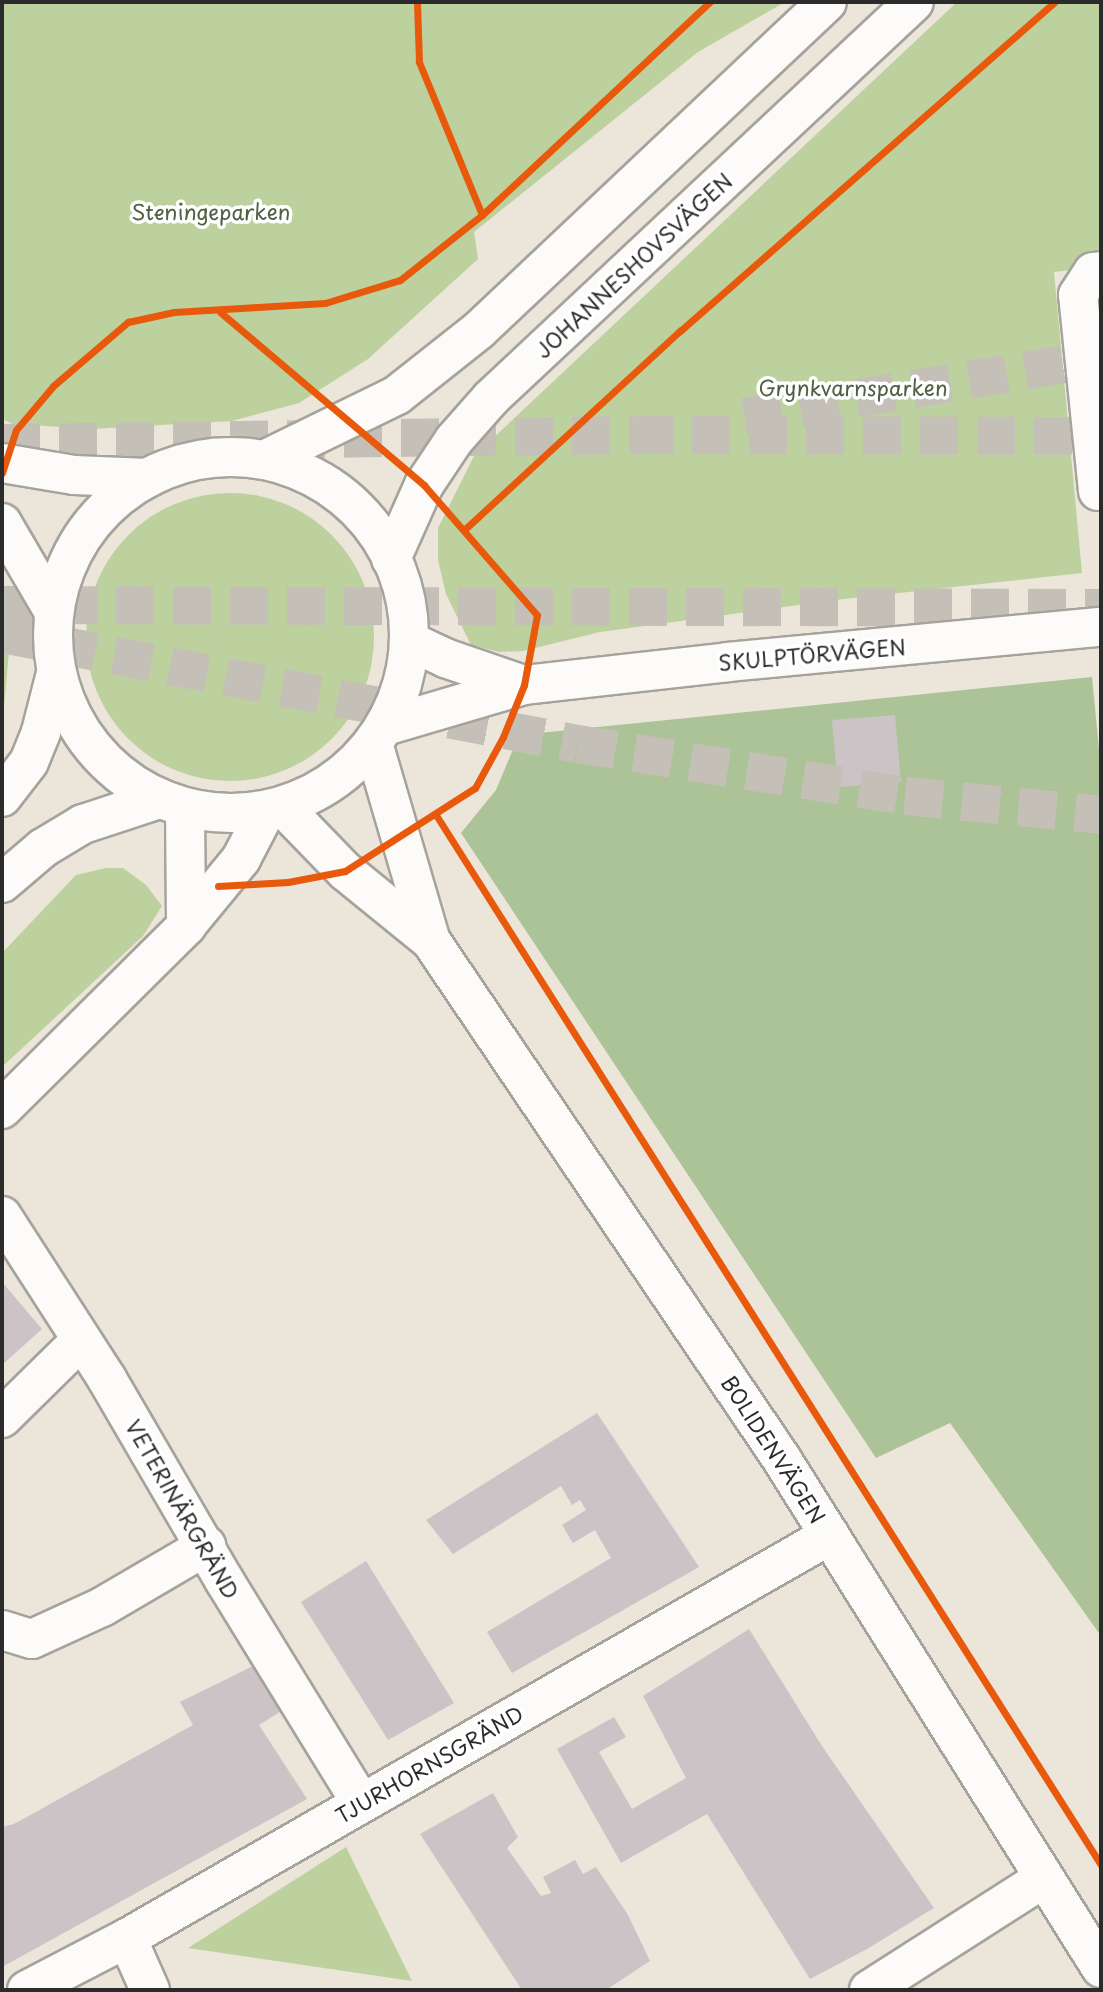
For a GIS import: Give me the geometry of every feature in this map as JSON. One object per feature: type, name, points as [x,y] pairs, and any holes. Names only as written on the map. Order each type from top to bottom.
[{"type":"main road","points":[[264,460],[397,395],[479,330],[827,2]]},
{"type":"main road","name":"JOHANNESHOVSVÄGEN","points":[[391,559],[424,485],[454,440],[491,398],[914,2]]},
{"type":"main road","points":[[1097,491],[1078,295],[1093,272],[1101,271]]},
{"type":"main road","points":[[224,457],[264,460],[303,473],[339,494],[369,523],[391,559],[402,585],[409,641],[402,685],[379,734],[332,782],[274,809],[225,814],[172,803],[111,768],[76,725],[56,673],[52,642],[54,612],[61,579],[75,547],[95,520],[119,496],[148,478],[185,463],[224,457]]},
{"type":"main road","points":[[2,463],[74,475],[148,478]]},
{"type":"main road","points":[[2,523],[54,612]]},
{"type":"main road","name":"SKULPTÖRVÄGEN","points":[[379,734],[524,685],[728,662],[1101,627]]},
{"type":"main road","name":"SKULPTÖRVÄGEN","points":[[409,641],[445,658],[524,685]]},
{"type":"main road","points":[[2,797],[29,762],[41,732],[56,673]]},
{"type":"main road","name":"BOLIDENVÄGEN","points":[[379,734],[431,941]]},
{"type":"main road","points":[[2,883],[43,848],[83,824],[172,803]]},
{"type":"main road","points":[[172,803],[186,926]]},
{"type":"main road","points":[[2,1109],[186,926],[241,859],[274,809]]},
{"type":"main road","name":"BOLIDENVÄGEN","points":[[274,809],[431,941],[830,1535],[1101,1968]]},
{"type":"main road","name":"VETERINÄRGRÄND","points":[[2,1216],[81,1340],[361,1803]]},
{"type":"main road","points":[[2,1418],[81,1340]]},
{"type":"main road","name":"TJURHORNSGRÄND","points":[[27,1990],[127,1938],[830,1535]]},
{"type":"main road","points":[[2,1630],[32,1639],[102,1607],[206,1546]]},
{"type":"main road","points":[[869,1990],[1044,1878]]},
{"type":"main road","points":[[127,1938],[150,1990]]},
{"type":"green space","name":"Steningeparken","points":[[2,2],[785,2],[698,52],[474,232],[478,259],[368,359],[299,403],[232,421],[92,429],[13,424],[2,419]]},
{"type":"green space","name":"Grynkvarnsparken","points":[[957,2],[1101,2],[1101,266],[1054,272],[1082,573],[835,600],[600,632],[523,651],[499,652],[471,645],[446,594],[438,560],[438,528],[474,456]]},
{"type":"green space","points":[[230,493],[258,496],[285,504],[310,517],[332,535],[350,557],[363,582],[371,609],[374,637],[371,665],[363,692],[350,717],[332,739],[310,757],[285,770],[258,778],[230,781],[202,778],[175,770],[150,757],[128,739],[110,717],[97,692],[89,665],[86,637],[89,609],[97,582],[110,557],[128,535],[150,517],[175,504],[202,496]]},
{"type":"green space","points":[[2,600],[10,640],[2,729]]},
{"type":"green space","points":[[1092,677],[1101,770],[1101,1636],[950,1423],[876,1458],[461,833],[496,790],[519,735]]},
{"type":"green space","points":[[106,868],[123,868],[146,885],[162,906],[143,936],[2,1067],[2,953],[76,875]]},
{"type":"green space","points":[[346,1847],[412,1981],[188,1948]]},
{"type":"building","points":[[895,715],[901,782],[838,787],[832,720]]},
{"type":"building","points":[[2,1282],[42,1329],[2,1365]]},
{"type":"building","points":[[597,1413],[699,1567],[512,1673],[487,1632],[611,1558],[595,1530],[573,1543],[562,1525],[586,1510],[580,1500],[572,1505],[561,1486],[453,1554],[426,1520]]},
{"type":"building","points":[[366,1561],[454,1703],[388,1740],[301,1602]]},
{"type":"building","points":[[749,1629],[822,1746],[934,1908],[867,1949],[810,1979],[707,1814],[621,1863],[557,1749],[614,1717],[626,1737],[599,1752],[632,1809],[686,1778],[643,1696]]},
{"type":"building","points":[[257,1664],[283,1710],[259,1725],[307,1799],[2,1967],[2,1827],[14,1824],[193,1725],[180,1702]]},
{"type":"building","points":[[493,1793],[518,1837],[507,1848],[541,1896],[551,1893],[543,1877],[575,1860],[583,1874],[596,1867],[628,1915],[650,1961],[606,1990],[522,1990],[420,1834]]},
{"type":"tunnel","points":[[744,417],[1101,358]]},
{"type":"tunnel","points":[[2,443],[635,435],[1101,436]]},
{"type":"tunnel","points":[[2,605],[1101,608]]},
{"type":"tunnel","points":[[2,634],[578,744],[905,796],[1101,815]]},
{"type":"cycle path","points":[[417,2],[419,62],[482,215]]},
{"type":"cycle path","points":[[2,473],[16,430],[53,386],[128,322],[174,312],[325,303],[400,280],[482,215],[710,2]]},
{"type":"cycle path","points":[[464,530],[680,331],[1054,2]]},
{"type":"cycle path","points":[[218,886],[288,882],[345,871],[475,788],[503,737],[524,685],[537,615],[424,485],[220,312]]},
{"type":"cycle path","points":[[436,815],[1101,1865]]}]
